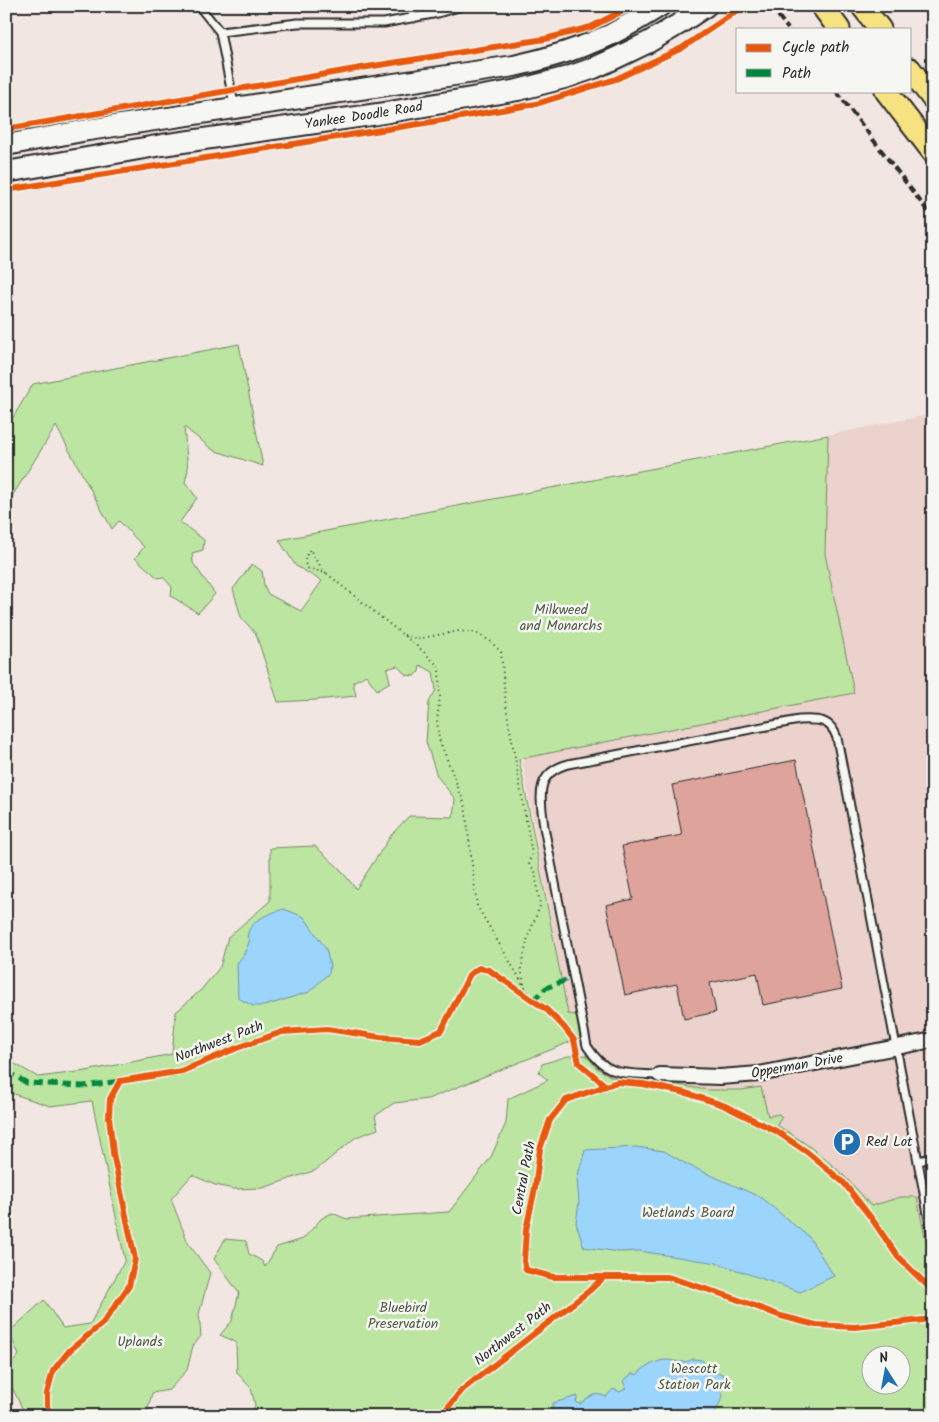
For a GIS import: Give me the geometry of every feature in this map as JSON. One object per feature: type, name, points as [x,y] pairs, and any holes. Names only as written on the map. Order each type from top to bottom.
[{"type":"main road","name":"Yankee Doodle Road","points":[[6,145],[88,130],[514,66],[561,54],[609,35],[660,6]]},
{"type":"main road","name":"Yankee Doodle Road","points":[[15,171],[162,145],[492,95],[551,82],[594,68],[643,46],[706,6]]},
{"type":"main road","points":[[822,6],[838,28]]},
{"type":"main road","points":[[862,6],[879,28]]},
{"type":"main road","points":[[262,131],[261,122],[272,115],[302,108],[470,79],[477,72]]},
{"type":"main road","points":[[912,72],[933,99]]},
{"type":"main road","points":[[887,92],[933,152]]},
{"type":"main road","points":[[15,171],[28,160],[146,140],[214,126],[231,119],[235,113],[234,108]]},
{"type":"street","name":"Opperman Drive","points":[[660,1075],[720,1077],[759,1074],[933,1040]]},
{"type":"lane","points":[[199,6],[220,32],[234,108]]},
{"type":"lane","points":[[410,6],[414,18]]},
{"type":"lane","points":[[220,32],[298,23],[384,23],[438,13],[462,6]]},
{"type":"lane","points":[[660,1075],[623,1073],[607,1069],[594,1058],[587,1046],[544,827],[541,795],[543,782],[548,773],[568,764],[799,720],[814,719],[826,723],[834,728],[837,738],[933,1240]]},
{"type":"lane","points":[[918,1161],[933,1158]]},
{"type":"path","points":[[326,573],[307,568],[304,563],[305,556],[310,549],[326,573],[423,651],[439,667],[440,683],[437,720],[439,739],[465,805],[477,906],[533,1001]]},
{"type":"path","points":[[403,635],[417,639],[459,631],[476,633],[490,641],[501,652],[506,707],[532,854],[529,864],[535,871],[540,906],[528,937],[521,969],[524,985]]},
{"type":"path","points":[[515,987],[540,1005]]},
{"type":"path","points":[[794,1416],[810,1406],[819,1416]]},
{"type":"shaded area","points":[[933,414],[933,1288],[765,1122],[756,1088],[708,1090],[648,1080],[612,1077],[597,1068],[586,1055],[580,1038],[576,1015],[568,1015],[522,758],[854,693],[825,554],[828,435]]},
{"type":"green space","points":[[239,344],[263,466],[213,450],[184,427],[188,470],[185,482],[197,498],[180,522],[204,540],[203,550],[192,553],[193,563],[215,594],[198,613],[171,596],[172,587],[163,577],[158,578],[135,558],[144,547],[119,521],[112,529],[56,426],[6,506],[6,429],[33,384]]},
{"type":"green space","name":"Milkweed and Monarchs","points":[[828,435],[825,554],[854,693],[519,759],[568,1014],[576,1015],[580,1038],[428,1099],[394,1103],[375,1116],[378,1129],[356,1137],[316,1170],[263,1188],[234,1189],[215,1185],[192,1175],[171,1199],[188,1243],[210,1273],[199,1314],[201,1336],[193,1346],[187,1370],[169,1390],[152,1393],[146,1416],[26,1416],[6,1375],[6,1371],[19,1355],[9,1332],[44,1300],[63,1328],[90,1324],[125,1260],[92,1101],[50,1106],[11,1093],[6,1090],[6,1059],[38,1077],[86,1071],[172,1054],[176,1012],[200,991],[220,967],[228,937],[270,901],[270,848],[315,846],[340,869],[356,889],[392,834],[409,816],[453,817],[455,799],[437,776],[426,742],[429,702],[436,690],[433,672],[420,665],[419,672],[414,676],[406,675],[397,666],[387,669],[390,682],[377,690],[366,675],[353,682],[356,696],[278,702],[256,634],[241,617],[233,589],[252,564],[262,571],[264,585],[268,594],[301,611],[322,581],[296,566],[279,540]]},
{"type":"green space","points":[[586,1055],[597,1068],[612,1077],[648,1080],[708,1090],[741,1090],[761,1087],[768,1116],[779,1114],[782,1117],[777,1125],[828,1161],[871,1206],[901,1197],[917,1197],[924,1233],[933,1260],[933,1416],[251,1416],[255,1405],[251,1388],[237,1373],[236,1342],[220,1335],[232,1321],[239,1293],[214,1259],[225,1239],[246,1241],[249,1254],[262,1261],[265,1267],[277,1247],[303,1239],[322,1218],[332,1213],[347,1219],[449,1212],[491,1157],[506,1123],[508,1099],[548,1080],[539,1073],[542,1064],[568,1056]]},
{"type":"water","points":[[284,909],[304,917],[326,949],[330,966],[329,973],[309,992],[264,1006],[253,1006],[238,998],[237,963],[243,956],[250,940],[247,937],[252,926],[261,918]]},
{"type":"water","points":[[636,1147],[664,1151],[688,1165],[760,1197],[809,1237],[834,1276],[800,1292],[717,1263],[639,1251],[619,1252],[584,1247],[576,1223],[579,1202],[577,1179],[585,1150]]},
{"type":"water","points":[[693,1359],[702,1360],[708,1368],[724,1375],[725,1382],[721,1391],[723,1396],[715,1413],[710,1416],[551,1416],[553,1403],[578,1396],[576,1402],[580,1404],[595,1395],[606,1397],[613,1389],[620,1392],[626,1388],[623,1381],[633,1373],[637,1375],[654,1363],[662,1360],[682,1362]]},
{"type":"building","points":[[796,760],[842,989],[763,1005],[757,973],[710,983],[716,1012],[684,1019],[677,984],[625,995],[606,905],[633,899],[622,846],[682,835],[672,785]]},
{"type":"railway","points":[[771,6],[787,28]]},
{"type":"railway","points":[[837,92],[933,218]]},
{"type":"marked path","points":[[533,1001],[546,988],[566,980]]},
{"type":"marked path","points":[[6,1071],[27,1083],[84,1086],[120,1081]]},
{"type":"cycle path","points":[[6,129],[367,67],[545,39],[591,27],[632,6]]},
{"type":"cycle path","points":[[6,190],[536,104],[616,79],[682,48],[744,6]]},
{"type":"cycle path","name":"Northwest Path","points":[[51,1416],[47,1406],[47,1393],[53,1371],[70,1350],[103,1323],[129,1286],[135,1259],[113,1153],[109,1116],[110,1099],[120,1081],[182,1071],[282,1032],[327,1029],[380,1037],[420,1040],[441,1031],[470,974],[479,968],[489,970],[547,1010],[574,1040],[579,1063],[606,1086]]},
{"type":"cycle path","name":"Central Path","points":[[933,1291],[898,1257],[844,1183],[807,1152],[776,1131],[723,1105],[686,1093],[643,1084],[617,1082],[566,1100],[550,1120],[540,1149],[535,1188],[526,1230],[524,1261],[526,1270],[553,1277],[668,1277],[728,1296],[781,1316],[816,1325],[855,1327],[933,1319]]},
{"type":"cycle path","name":"Northwest Path","points":[[443,1416],[462,1390],[603,1278]]},
{"type":"place","name":"Red Lot","points":[[847,1142]]},
{"type":"park label","name":"Wetlands Board","points":[[688,1213]]},
{"type":"park label","name":"Bluebird Preservation","points":[[403,1316]]},
{"type":"park label","name":"Uplands","points":[[140,1342]]},
{"type":"park label","name":"Wescott Station Park","points":[[694,1378]]}]
